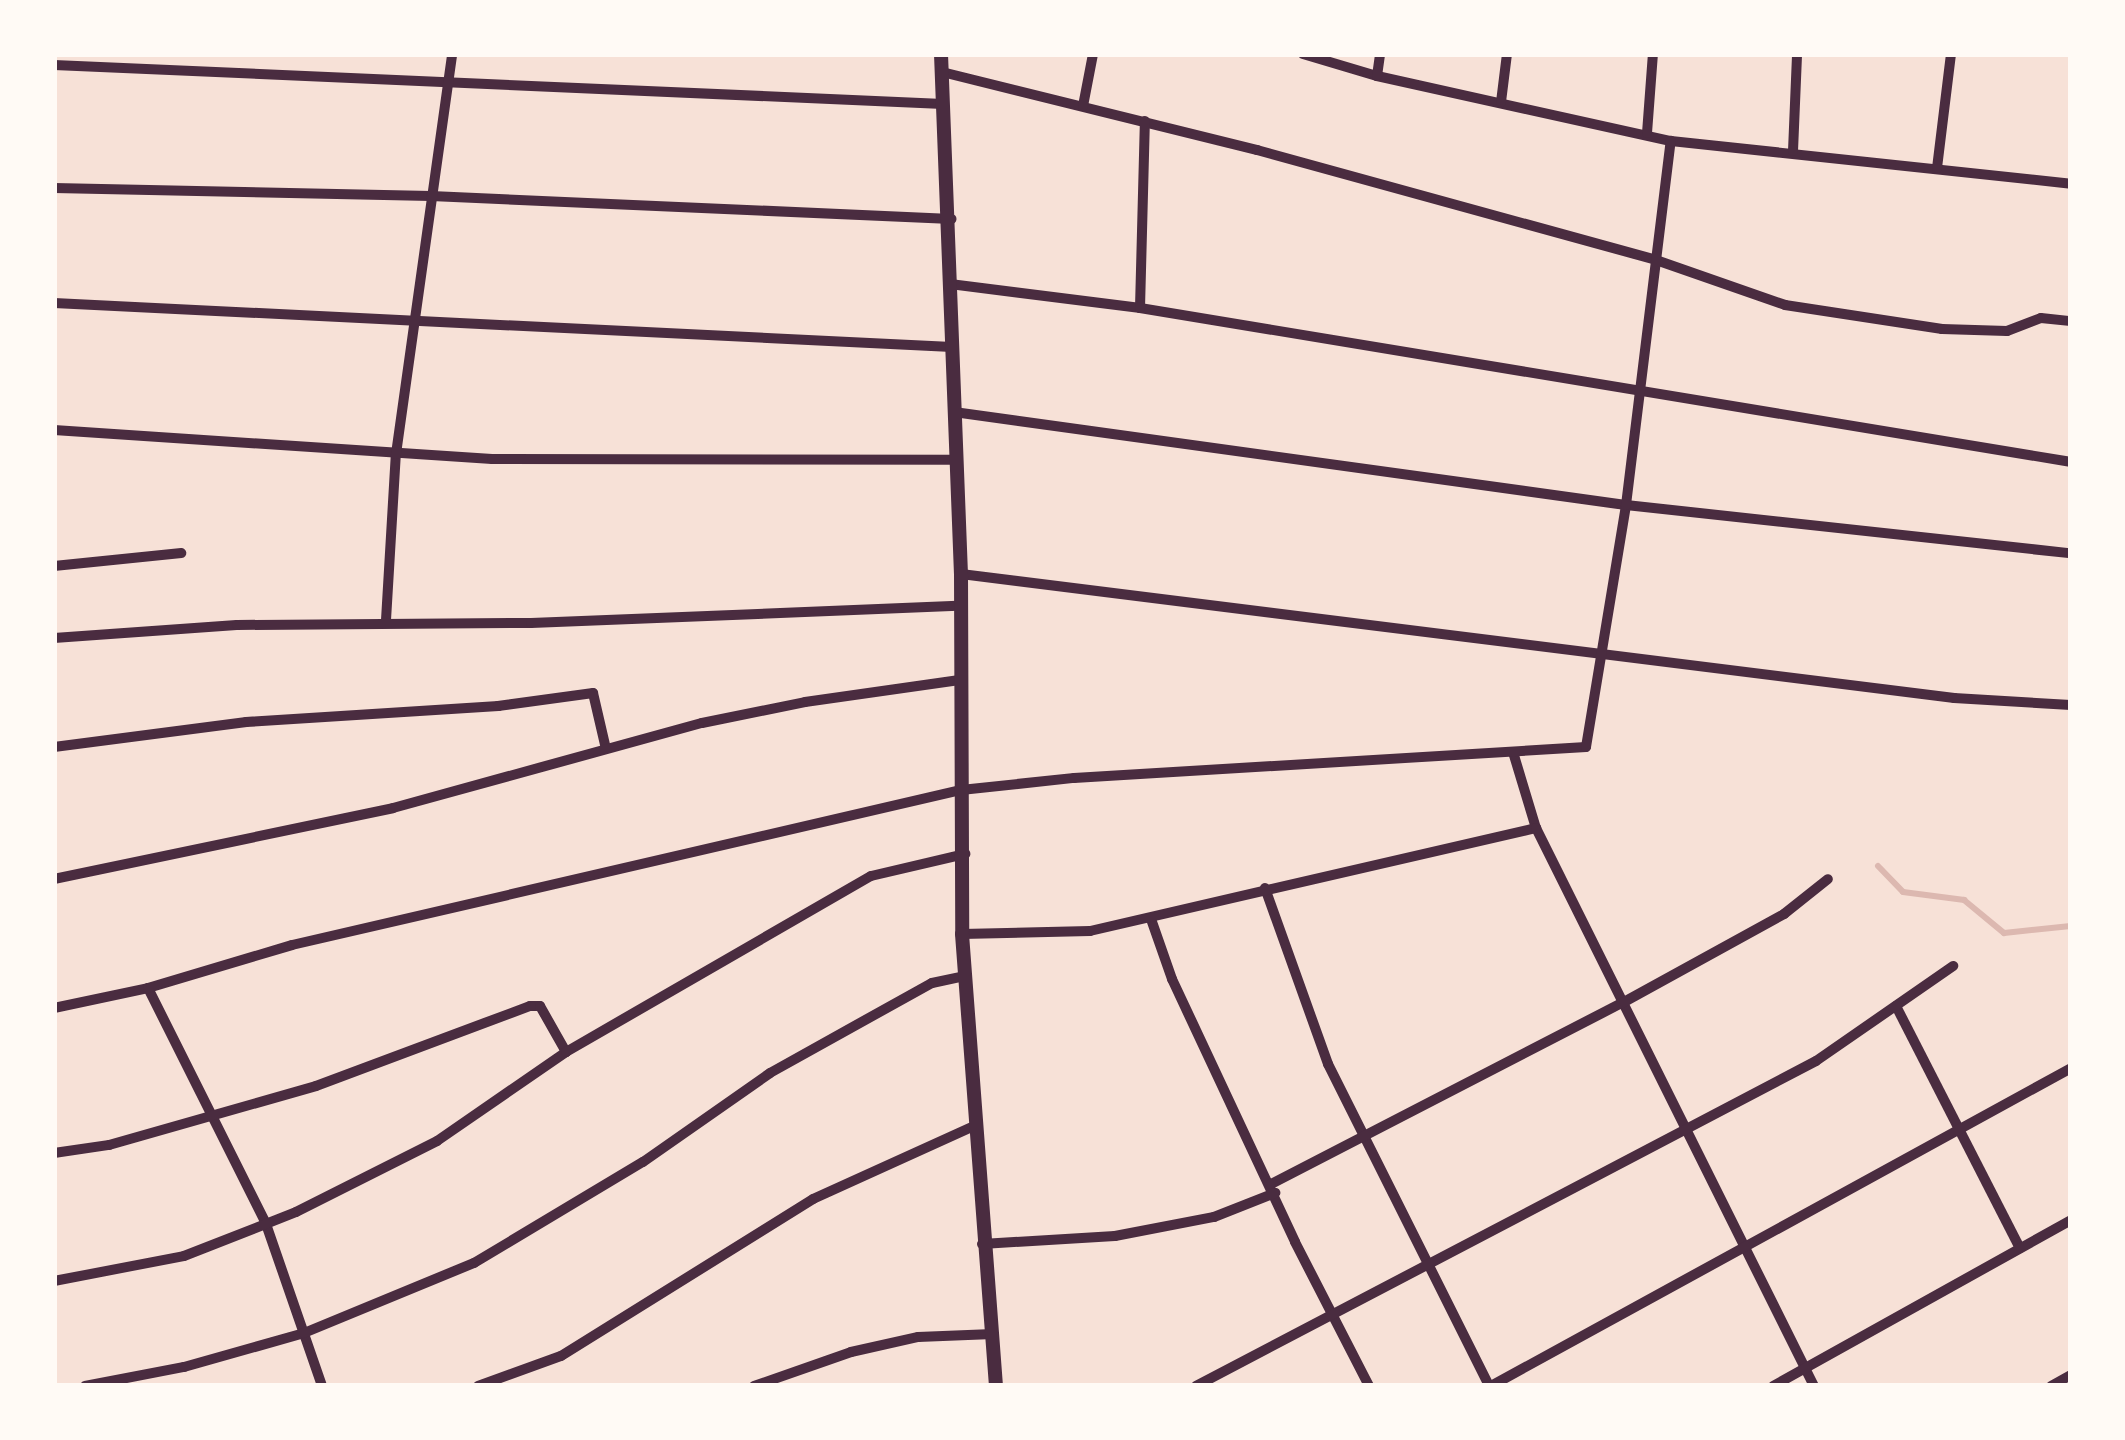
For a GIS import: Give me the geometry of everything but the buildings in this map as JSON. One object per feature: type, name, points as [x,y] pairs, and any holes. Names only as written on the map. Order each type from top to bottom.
[{"type":"street","points":[[386,620],[396,454],[452,54]]},
{"type":"street","points":[[941,54],[951,219],[961,574],[962,934],[972,1127],[996,1386]]},
{"type":"street","points":[[1083,106],[1093,54]]},
{"type":"street","points":[[1304,54],[1377,76],[1671,141],[2071,184]]},
{"type":"street","points":[[1377,76],[1380,54]]},
{"type":"street","points":[[1501,102],[1507,54]]},
{"type":"street","points":[[1647,133],[1653,54]]},
{"type":"street","points":[[1793,151],[1797,54]]},
{"type":"street","points":[[1937,168],[1951,54]]},
{"type":"street","points":[[54,65],[943,104]]},
{"type":"street","points":[[942,71],[1145,121],[1656,260],[1785,305],[1857,319],[2007,331],[2042,318],[2071,321]]},
{"type":"street","points":[[1140,308],[1145,121]]},
{"type":"street","points":[[54,1008],[148,988],[292,945],[961,790],[1074,778],[1588,745],[1626,505],[1671,141]]},
{"type":"street","points":[[54,188],[431,196],[951,219]]},
{"type":"street","points":[[950,284],[1140,308],[2071,462]]},
{"type":"street","points":[[54,303],[952,347]]},
{"type":"street","points":[[954,412],[1626,505],[2071,553]]},
{"type":"street","points":[[54,430],[396,454],[560,460],[955,460]]},
{"type":"street","points":[[54,566],[181,553]]},
{"type":"street","points":[[961,574],[1954,698],[2071,705]]},
{"type":"street","points":[[54,638],[386,620],[531,623],[958,606]]},
{"type":"street","points":[[54,879],[393,808],[606,749],[805,702],[959,680]]},
{"type":"street","points":[[54,747],[246,722],[498,706],[593,693],[606,749]]},
{"type":"street","points":[[1513,752],[1536,828],[1814,1386]]},
{"type":"street","points":[[962,934],[1090,931],[1536,828]]},
{"type":"street","points":[[54,1281],[184,1256],[266,1224],[437,1141],[566,1052],[871,876],[965,854]]},
{"type":"street","points":[[982,1244],[1115,1236],[1214,1217],[1624,1002],[1784,914],[1828,880]]},
{"type":"street","points":[[1265,888],[1328,1064],[1490,1386],[2071,1068]]},
{"type":"street","points":[[1150,919],[1172,979],[1369,1386]]},
{"type":"street","points":[[1196,1386],[1816,1061],[1953,966]]},
{"type":"street","points":[[86,1386],[184,1367],[304,1333],[514,1242],[644,1162],[770,1073],[932,983],[964,976]]},
{"type":"street","points":[[148,988],[266,1224],[322,1386]]},
{"type":"street","points":[[54,1153],[109,1144],[316,1086],[530,1006],[540,1006],[566,1052]]},
{"type":"street","points":[[1896,1006],[2020,1248]]},
{"type":"street","points":[[478,1386],[560,1356],[813,1199],[972,1127]]},
{"type":"street","points":[[1773,1386],[2071,1220]]},
{"type":"street","points":[[754,1386],[896,1342],[993,1334]]},
{"type":"street","points":[[2051,1386],[2071,1375]]},
{"type":"waterway","points":[[1878,866],[1903,892],[1964,900],[2004,933],[2071,926]]}]
